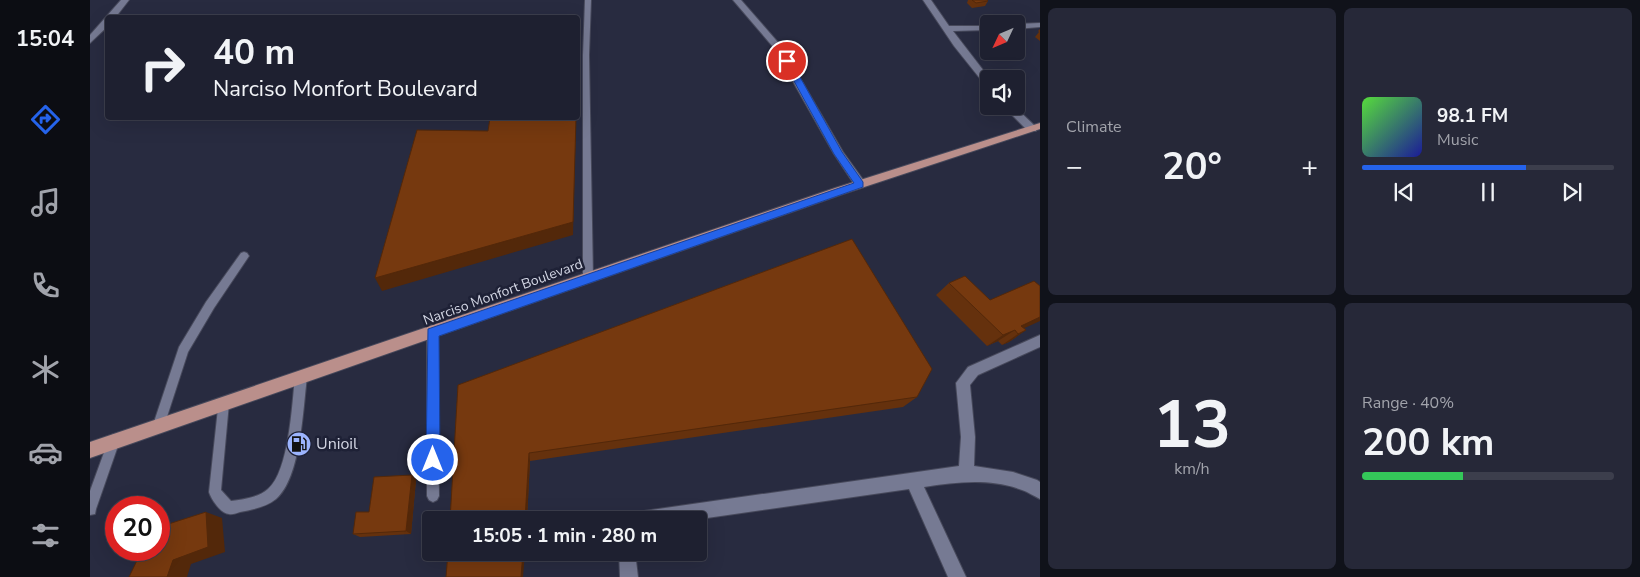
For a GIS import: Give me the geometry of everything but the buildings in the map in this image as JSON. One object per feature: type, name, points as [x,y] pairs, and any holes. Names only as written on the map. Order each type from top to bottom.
[{"type":"main road","name":"Narciso Monfort Boulevard","points":[[90,450],[114,440],[432,333],[588,277],[860,184],[1034,131]]},
{"type":"street","points":[[112,15],[125,0]]},
{"type":"street","points":[[737,0],[778,47],[796,75],[838,154],[860,184]]},
{"type":"street","points":[[927,0],[980,72]]},
{"type":"street","points":[[90,40],[105,23]]},
{"type":"street","points":[[1025,26],[1040,24]]},
{"type":"street","points":[[948,30],[980,28]]},
{"type":"street","points":[[1017,115],[1034,131]]},
{"type":"street","points":[[966,473],[968,437],[963,383],[973,372],[1040,341]]},
{"type":"street","points":[[703,511],[966,473],[1006,477],[1026,482],[1040,491]]},
{"type":"street","points":[[914,482],[957,577]]},
{"type":"street","points":[[628,561],[629,577]]},
{"type":"lane","points":[[588,0],[588,277]]},
{"type":"lane","points":[[160,425],[183,350],[210,305],[244,256]]},
{"type":"lane","points":[[432,333],[433,496]]},
{"type":"lane","points":[[223,403],[215,492],[228,508],[255,504],[277,490],[287,470],[301,377]]},
{"type":"lane","points":[[90,509],[114,440]]},
{"type":"place","name":"Unioil","points":[[299,444]]},
{"type":"route","points":[[433,460],[432,333],[588,277],[860,184],[838,154],[787,61]]}]
